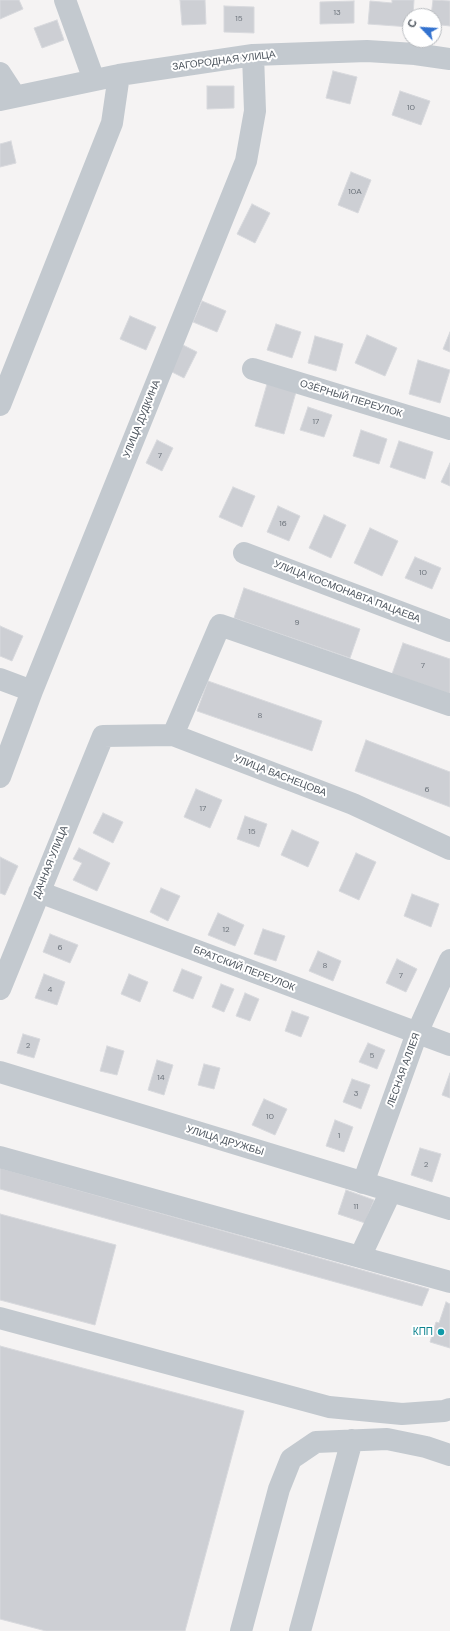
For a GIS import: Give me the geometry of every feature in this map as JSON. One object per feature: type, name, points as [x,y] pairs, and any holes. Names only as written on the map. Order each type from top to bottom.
[{"type":"street","points":[[64,0],[94,80]]},
{"type":"street","name":"ЗАГОРОДНАЯ УЛИЦА","points":[[8,98],[119,75],[253,55],[367,51],[415,54],[450,59]]},
{"type":"street","name":"УЛИЦА ДУДКИНА","points":[[0,777],[32,691],[246,161],[255,111],[253,55]]},
{"type":"street","points":[[0,74],[8,98]]},
{"type":"street","points":[[0,405],[112,123],[119,75]]},
{"type":"street","name":"ОЗЁРНЫЙ ПЕРЕУЛОК","points":[[253,369],[450,429]]},
{"type":"street","name":"УЛИЦА КОСМОНАВТА ПАЦАЕВА","points":[[244,553],[450,631]]},
{"type":"street","points":[[173,735],[220,625],[450,705]]},
{"type":"street","points":[[0,679],[32,691]]},
{"type":"street","name":"УЛИЦА ВАСНЕЦОВА","points":[[103,736],[173,735],[353,804],[450,849]]},
{"type":"street","name":"ДАЧНАЯ УЛИЦА","points":[[0,989],[103,736]]},
{"type":"street","name":"БРАТСКИЙ ПЕРЕУЛОК","points":[[39,892],[450,1045]]},
{"type":"street","name":"ЛЕСНАЯ АЛЛЕЯ","points":[[364,1183],[417,1033],[450,960]]},
{"type":"street","name":"УЛИЦА ДРУЖБЫ","points":[[0,1072],[450,1209]]},
{"type":"street","points":[[0,1157],[450,1282]]},
{"type":"street","points":[[360,1257],[391,1191]]},
{"type":"street","points":[[0,1318],[329,1407],[402,1414],[444,1411],[450,1409]]},
{"type":"street","points":[[240,1631],[279,1489],[291,1459],[316,1442],[387,1439],[426,1447],[450,1455]]},
{"type":"street","points":[[300,1631],[352,1440]]},
{"type":"building","points":[[0,0],[19,0],[23,9],[0,19]]},
{"type":"building","points":[[180,0],[205,0],[206,24],[182,25]]},
{"type":"building","points":[[392,0],[414,0],[414,8],[402,8],[402,26],[368,24],[370,1],[392,3]]},
{"type":"building","points":[[433,0],[450,1],[450,26],[442,25],[442,8],[432,8]]},
{"type":"building","points":[[354,1],[354,23],[320,24],[320,2]]},
{"type":"building","points":[[224,6],[254,7],[254,33],[224,32]]},
{"type":"building","points":[[57,20],[64,40],[42,48],[34,28]]},
{"type":"building","points":[[333,71],[357,77],[350,104],[326,98]]},
{"type":"building","points":[[207,86],[234,86],[234,108],[207,109]]},
{"type":"building","points":[[400,91],[430,101],[421,125],[392,115]]},
{"type":"building","points":[[11,141],[16,163],[0,167],[0,144]]},
{"type":"building","points":[[351,172],[371,180],[358,213],[338,205]]},
{"type":"building","points":[[252,204],[270,213],[255,243],[237,234]]},
{"type":"building","points":[[202,301],[226,311],[217,332],[193,322]]},
{"type":"building","points":[[130,316],[156,327],[146,350],[120,339]]},
{"type":"building","points":[[276,324],[301,332],[292,358],[267,350]]},
{"type":"building","points":[[450,332],[450,352],[443,349]]},
{"type":"building","points":[[367,335],[397,348],[385,376],[355,363]]},
{"type":"building","points":[[315,336],[343,344],[336,371],[308,363]]},
{"type":"building","points":[[181,344],[197,352],[184,378],[168,370]]},
{"type":"building","points":[[418,360],[450,370],[440,403],[409,394]]},
{"type":"building","points":[[267,384],[296,392],[284,434],[255,426]]},
{"type":"building","points":[[308,407],[332,415],[324,437],[300,430]]},
{"type":"building","points":[[361,430],[387,439],[379,464],[353,456]]},
{"type":"building","points":[[157,440],[173,448],[162,471],[146,463]]},
{"type":"building","points":[[399,441],[433,452],[425,479],[390,467]]},
{"type":"building","points":[[450,463],[450,486],[441,482]]},
{"type":"building","points":[[233,487],[255,496],[242,527],[219,517]]},
{"type":"building","points":[[278,506],[300,516],[289,541],[267,532]]},
{"type":"building","points":[[324,515],[346,525],[331,558],[309,548]]},
{"type":"building","points":[[370,528],[398,541],[382,576],[354,563]]},
{"type":"building","points":[[415,557],[441,568],[432,589],[405,578]]},
{"type":"building","points":[[244,588],[360,629],[350,658],[234,618]]},
{"type":"building","points":[[0,626],[23,636],[12,661],[0,656]]},
{"type":"building","points":[[403,643],[450,659],[450,694],[392,674]]},
{"type":"building","points":[[208,681],[322,721],[312,751],[197,711]]},
{"type":"building","points":[[366,740],[450,772],[450,807],[355,771]]},
{"type":"building","points":[[196,789],[222,800],[210,828],[184,817]]},
{"type":"building","points":[[103,813],[123,822],[113,843],[93,833]]},
{"type":"building","points":[[245,816],[267,824],[259,847],[237,839]]},
{"type":"building","points":[[292,830],[319,842],[308,867],[281,855]]},
{"type":"building","points":[[79,848],[110,863],[97,891],[73,880],[82,863],[73,859]]},
{"type":"building","points":[[356,853],[376,862],[359,900],[339,891]]},
{"type":"building","points":[[0,857],[18,866],[5,895],[0,893]]},
{"type":"building","points":[[161,888],[180,896],[168,921],[150,912]]},
{"type":"building","points":[[412,894],[439,904],[431,927],[404,916]]},
{"type":"building","points":[[218,913],[244,925],[235,946],[208,935]]},
{"type":"building","points":[[263,929],[285,936],[276,961],[254,954]]},
{"type":"building","points":[[50,934],[78,945],[70,963],[43,952]]},
{"type":"building","points":[[318,951],[341,961],[333,981],[309,971]]},
{"type":"building","points":[[397,959],[417,969],[406,992],[386,983]]},
{"type":"building","points":[[182,969],[202,977],[193,999],[173,991]]},
{"type":"building","points":[[44,974],[65,982],[57,1005],[35,998]]},
{"type":"building","points":[[129,974],[148,982],[140,1002],[121,994]]},
{"type":"building","points":[[221,984],[234,989],[224,1012],[212,1007]]},
{"type":"building","points":[[245,993],[259,999],[250,1021],[236,1016]]},
{"type":"building","points":[[292,1011],[309,1017],[301,1037],[285,1031]]},
{"type":"building","points":[[23,1034],[40,1039],[34,1058],[17,1053]]},
{"type":"building","points":[[368,1043],[385,1050],[377,1069],[359,1062]]},
{"type":"building","points":[[107,1046],[124,1051],[117,1075],[100,1071]]},
{"type":"building","points":[[157,1060],[173,1065],[164,1095],[148,1090]]},
{"type":"building","points":[[204,1064],[220,1068],[214,1089],[198,1085]]},
{"type":"building","points":[[450,1073],[450,1098],[442,1095]]},
{"type":"building","points":[[352,1079],[370,1085],[361,1109],[343,1102]]},
{"type":"building","points":[[264,1099],[287,1109],[275,1135],[252,1125]]},
{"type":"building","points":[[335,1120],[353,1127],[344,1152],[326,1146]]},
{"type":"building","points":[[420,1148],[441,1154],[432,1182],[411,1175]]},
{"type":"building","points":[[0,1168],[429,1289],[422,1306],[0,1189]]},
{"type":"building","points":[[346,1190],[374,1200],[365,1223],[338,1214]]},
{"type":"building","points":[[0,1214],[116,1245],[95,1325],[0,1300]]},
{"type":"building","name":"КПП","points":[[446,1302],[450,1304],[450,1348],[430,1342],[436,1322],[439,1323]]},
{"type":"building","points":[[0,1346],[244,1411],[185,1631],[46,1631],[0,1619]]},
{"type":"place","name":"КПП","points":[[441,1332]]}]
